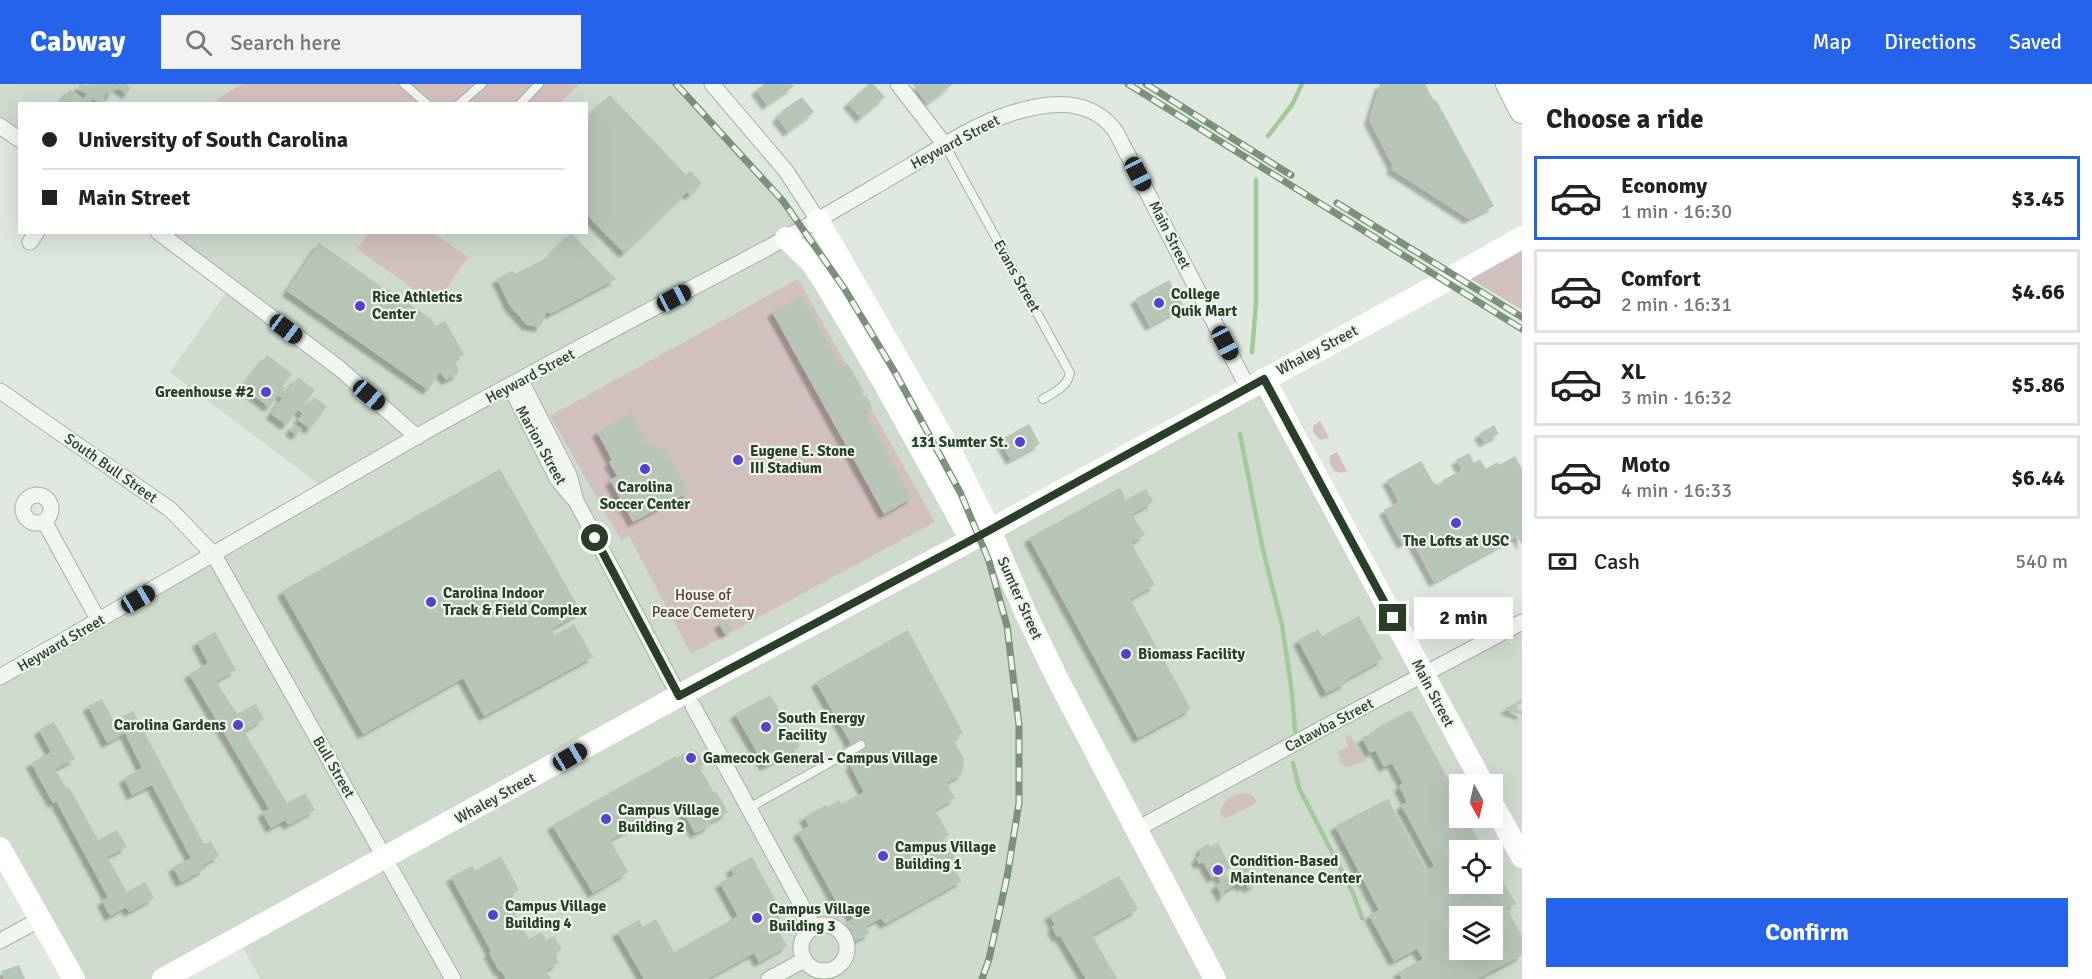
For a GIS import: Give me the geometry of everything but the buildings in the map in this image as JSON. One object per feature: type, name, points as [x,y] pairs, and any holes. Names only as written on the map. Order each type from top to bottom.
[{"type":"main road","points":[[1508,84],[1522,111]]},
{"type":"street","points":[[712,84],[786,171],[818,220]]},
{"type":"street","points":[[898,84],[945,145]]},
{"type":"street","name":"Heyward Street","points":[[0,678],[417,437],[786,238],[945,145],[1012,113],[1038,107],[1071,105]]},
{"type":"street","name":"Main Street","points":[[1071,105],[1097,112],[1107,119],[1116,132],[1478,774]]},
{"type":"street","points":[[0,126],[18,139]]},
{"type":"street","name":"Sumter Street","points":[[818,220],[950,450],[980,535]]},
{"type":"street","points":[[161,234],[339,368],[417,437]]},
{"type":"street","name":"Whaley Street","points":[[163,979],[386,858],[686,701],[980,535],[1461,273],[1522,237]]},
{"type":"street","name":"Sumter Street","points":[[786,238],[811,262],[825,283],[1026,614],[1058,680],[1215,979]]},
{"type":"street","name":"Marion Street","points":[[515,383],[569,475],[576,501],[814,928]]},
{"type":"street","name":"South Bull Street","points":[[0,391],[171,510],[213,555]]},
{"type":"street","points":[[44,521],[99,621]]},
{"type":"street","name":"Bull Street","points":[[213,555],[453,979]]},
{"type":"street","name":"Catawba Street","points":[[1137,829],[1522,622]]},
{"type":"street","points":[[1503,822],[1522,857]]},
{"type":"street","points":[[0,848],[74,979]]},
{"type":"street","points":[[0,941],[39,920]]},
{"type":"street","points":[[821,925],[836,928],[846,940],[846,955],[837,967],[823,971],[815,970],[804,960],[802,942],[804,936],[814,928],[821,925]]},
{"type":"street","points":[[769,979],[804,960]]},
{"type":"lane","points":[[404,84],[426,102]]},
{"type":"lane","points":[[412,91],[421,84]]},
{"type":"lane","points":[[461,102],[482,84]]},
{"type":"lane","points":[[522,102],[539,84]]},
{"type":"lane","name":"Evans Street","points":[[945,145],[1070,373],[1069,379],[1058,390],[1043,399]]},
{"type":"lane","points":[[749,808],[861,745]]},
{"type":"shaded area","points":[[0,84],[675,84],[785,206],[847,298],[984,534],[1268,383],[1424,673],[1522,621],[1522,979],[260,979],[236,934],[153,979],[75,979],[0,841],[0,669],[329,492],[170,372],[231,286],[156,234],[588,234],[588,102],[18,102],[18,135],[0,122]]},
{"type":"green space","points":[[242,84],[579,84],[561,102],[218,102],[216,100]]},
{"type":"green space","points":[[368,234],[434,234],[468,257],[435,304],[357,249]]},
{"type":"green space","points":[[1522,251],[1522,310],[1471,279]]},
{"type":"green space","name":"Eugene E. Stone III Stadium","points":[[798,279],[935,522],[691,654],[629,536],[621,540],[550,416]]},
{"type":"green space","points":[[1320,421],[1329,438],[1320,440],[1313,432],[1313,426]]},
{"type":"green space","points":[[1337,452],[1347,471],[1341,473],[1334,471],[1329,461],[1330,456]]},
{"type":"green space","points":[[1350,735],[1365,762],[1346,767],[1340,762],[1337,752],[1348,747],[1345,737]]},
{"type":"green space","points":[[1245,793],[1253,796],[1257,803],[1224,819],[1220,812],[1226,801],[1236,794]]},
{"type":"waterway","points":[[1268,136],[1292,105],[1302,84]]},
{"type":"waterway","points":[[1252,352],[1256,303],[1256,180]]},
{"type":"waterway","points":[[1240,434],[1263,550],[1282,625],[1295,731]]},
{"type":"waterway","points":[[1293,763],[1299,788],[1353,893],[1362,918]]},
{"type":"railway","points":[[676,84],[783,201],[844,288],[896,374],[961,494],[989,561],[1007,626],[1019,725],[1019,803],[1007,877],[989,959],[982,979]]},
{"type":"railway","points":[[1128,84],[1522,329]]},
{"type":"railway","points":[[1146,84],[1291,175]]},
{"type":"railway","points":[[1337,203],[1522,317]]},
{"type":"place","name":"College Quik Mart","points":[[1159,303]]},
{"type":"place","name":"Rice Athletics Center","points":[[360,306]]},
{"type":"place","name":"Greenhouse #2","points":[[266,392]]},
{"type":"place","name":"131 Sumter St.","points":[[1020,442]]},
{"type":"place","name":"Eugene E. Stone III Stadium","points":[[738,460]]},
{"type":"place","name":"Carolina Soccer Center","points":[[645,469]]},
{"type":"place","name":"The Lofts at USC","points":[[1456,523]]},
{"type":"place","name":"Carolina Indoor Track & Field Complex","points":[[431,602]]},
{"type":"place","name":"Biomass Facility","points":[[1126,654]]},
{"type":"place","name":"Carolina Gardens","points":[[238,725]]},
{"type":"place","name":"South Energy Facility","points":[[766,727]]},
{"type":"place","name":"Gamecock General - Campus Village","points":[[691,758]]},
{"type":"place","name":"Campus Village Building 2","points":[[606,819]]},
{"type":"place","name":"Campus Village Building 1","points":[[883,856]]},
{"type":"place","name":"Condition-Based Maintenance Center","points":[[1218,870]]},
{"type":"place","name":"Campus Village Building 4","points":[[493,915]]},
{"type":"place","name":"Campus Village Building 3","points":[[757,918]]},
{"type":"route","points":[[595,538],[679,696],[834,611],[990,530],[1264,379],[1393,618]]},
{"type":"park label","name":"House of Peace Cemetery","points":[[703,604]]}]
